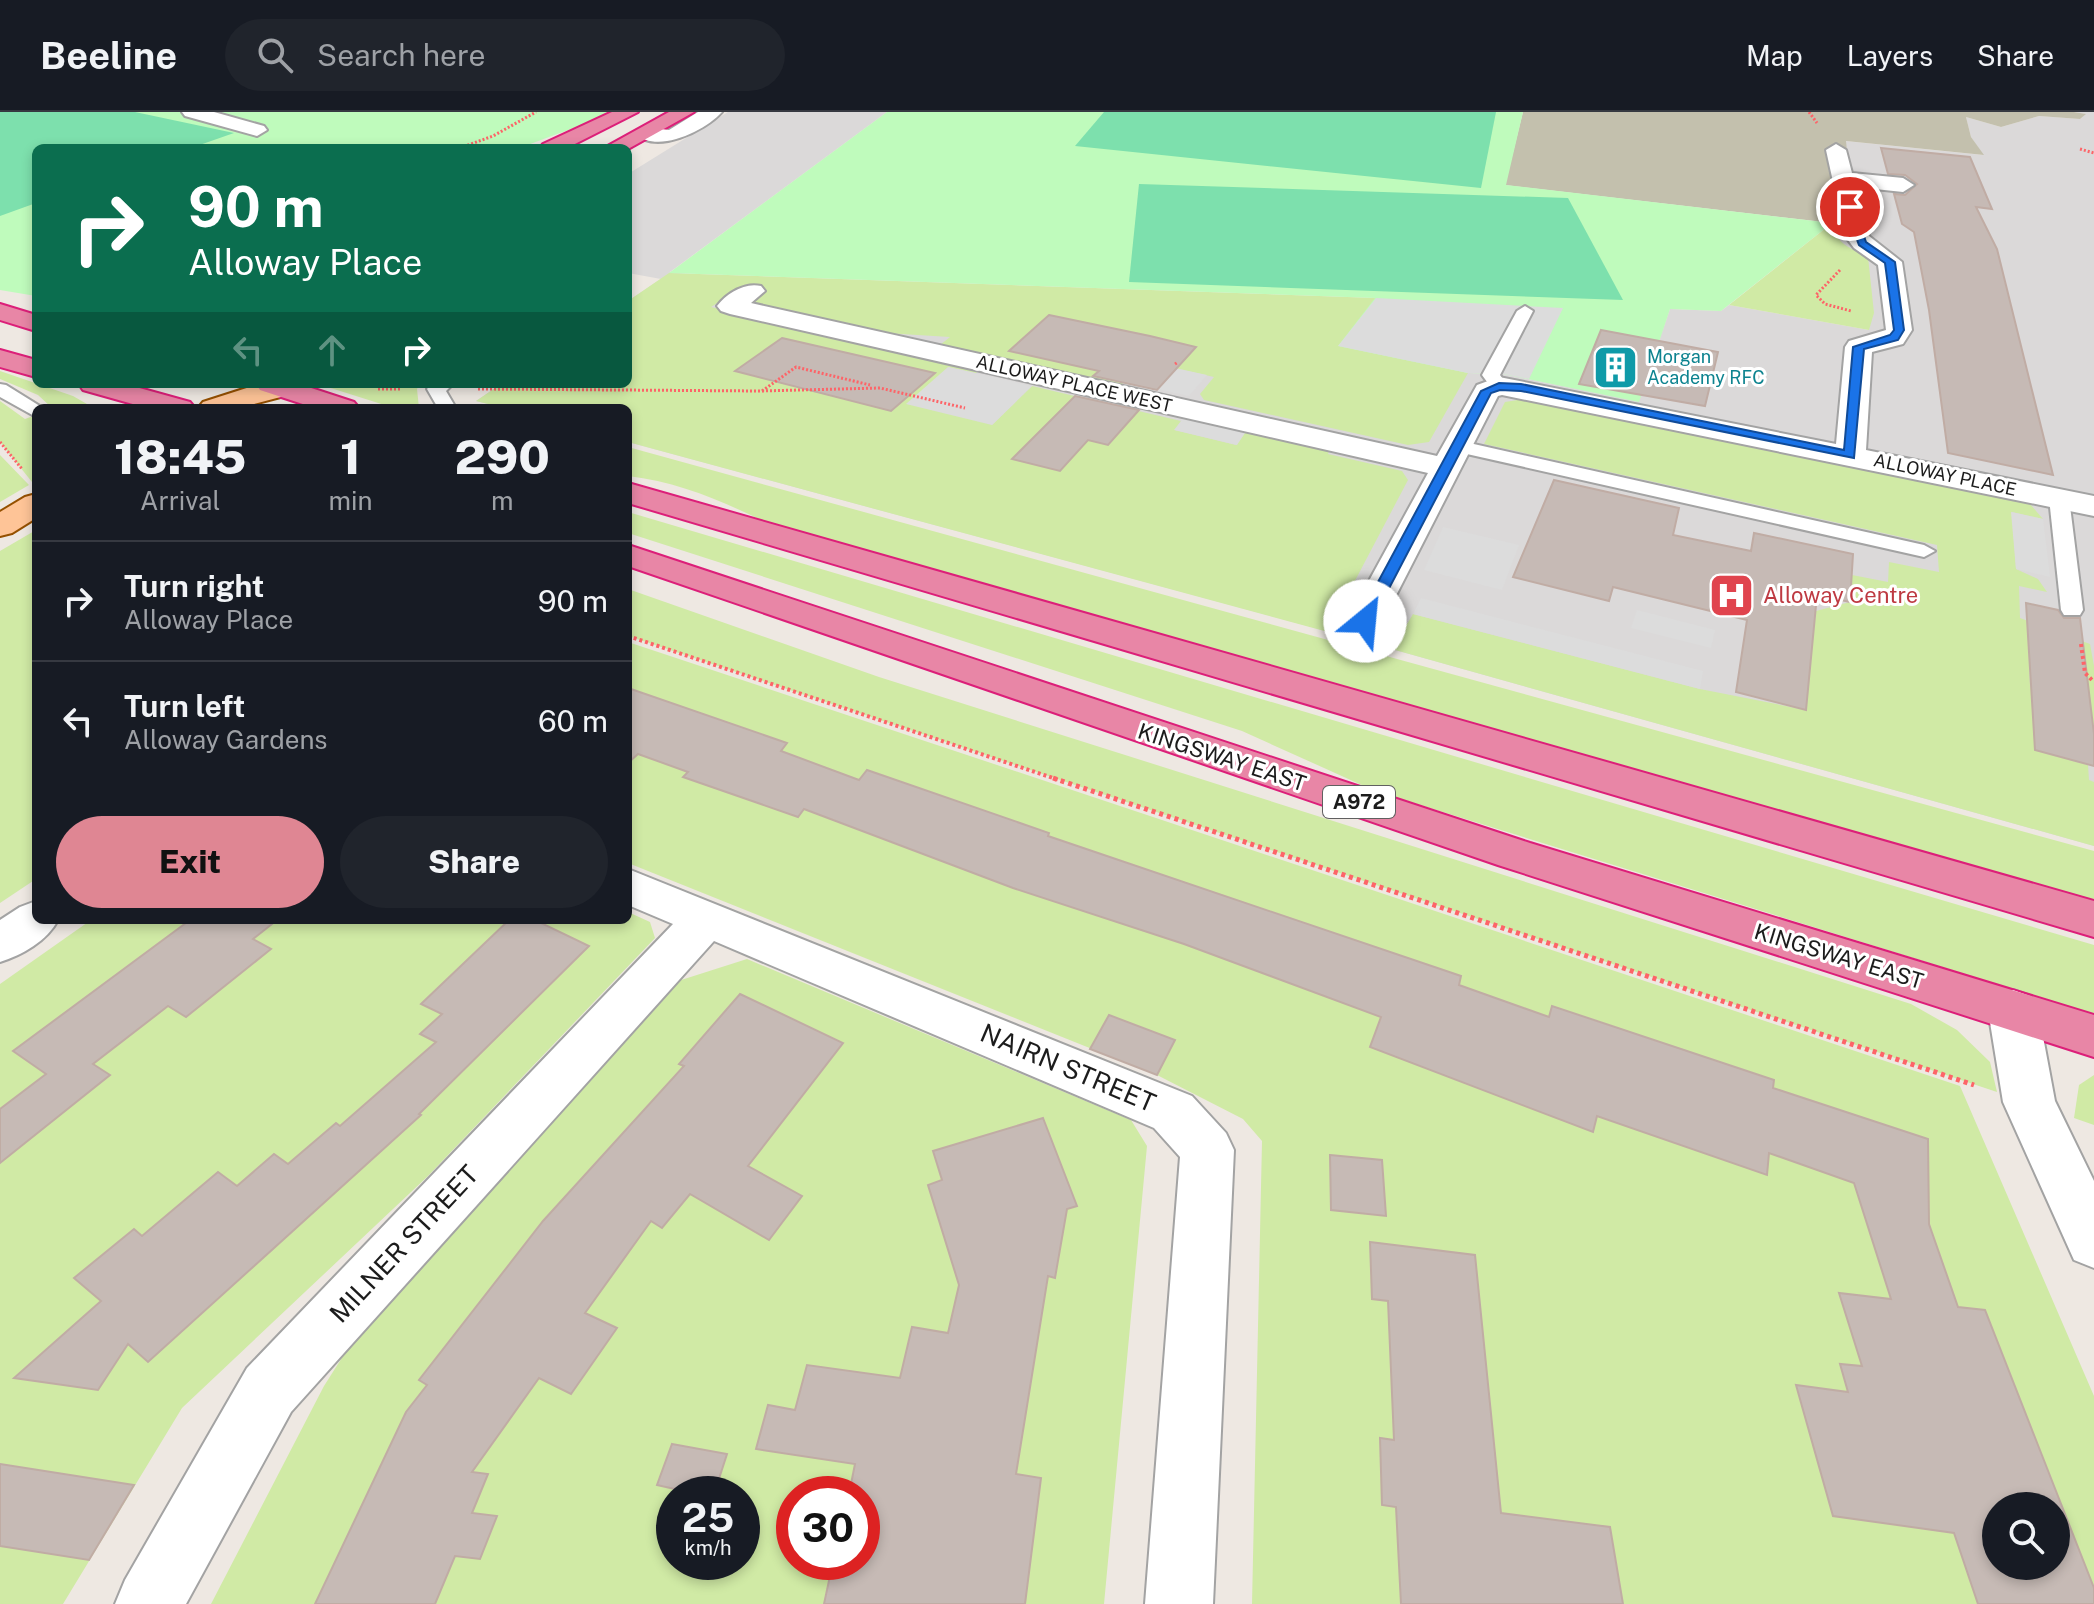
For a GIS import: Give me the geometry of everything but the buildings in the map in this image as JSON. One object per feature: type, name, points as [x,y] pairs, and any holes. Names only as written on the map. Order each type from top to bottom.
[{"type":"highway","points":[[559,144],[628,112]]},
{"type":"highway","points":[[622,144],[684,112]]},
{"type":"highway","points":[[0,302],[32,304]]},
{"type":"highway","points":[[0,312],[32,322]]},
{"type":"highway","points":[[0,340],[32,343]]},
{"type":"highway","points":[[0,358],[32,368]]},
{"type":"highway","points":[[282,388],[332,404]]},
{"type":"highway","points":[[113,392],[198,403]]},
{"type":"highway","points":[[632,494],[2094,919]]},
{"type":"highway","name":"KINGSWAY EAST","points":[[632,556],[1514,854],[2094,1036]]},
{"type":"main road","points":[[198,403],[270,388]]},
{"type":"main road","points":[[0,526],[32,490]]},
{"type":"street","points":[[192,112],[257,130]]},
{"type":"street","points":[[632,161],[712,112]]},
{"type":"street","points":[[645,133],[672,136]]},
{"type":"street","points":[[1836,150],[1857,236],[1862,243],[1890,262],[1899,330],[1894,338],[1859,347],[1850,455]]},
{"type":"street","points":[[1843,179],[1903,185]]},
{"type":"street","name":"ALLOWAY PLACE WEST","points":[[752,291],[730,306],[1450,456]]},
{"type":"street","points":[[1365,621],[1487,391],[1499,386]]},
{"type":"street","name":"ALLOWAY PLACE","points":[[1499,386],[2094,506]]},
{"type":"street","name":"NAIRN STREET","points":[[632,888],[1173,1112],[1207,1150],[1179,1604]]},
{"type":"street","name":"MILNER STREET","points":[[149,1604],[269,1390],[707,918]]},
{"type":"street","points":[[0,944],[32,922]]},
{"type":"street","points":[[2013,1010],[2029,1102],[2094,1241]]},
{"type":"lane","points":[[1499,386],[1491,375],[1525,311]]},
{"type":"lane","points":[[0,389],[32,409]]},
{"type":"lane","points":[[1450,456],[1924,551]]},
{"type":"lane","points":[[2059,498],[2072,610]]},
{"type":"path","points":[[471,144],[493,136],[536,112]]},
{"type":"path","points":[[2080,149],[2094,153]]},
{"type":"path","points":[[761,391],[796,367],[965,408]]},
{"type":"path","points":[[369,389],[404,388]]},
{"type":"path","points":[[520,388],[761,391],[880,388]]},
{"type":"path","points":[[0,442],[32,490]]},
{"type":"path","points":[[632,637],[2029,1102]]},
{"type":"path","points":[[2081,644],[2085,673],[2094,682]]},
{"type":"shaded area","points":[[728,112],[887,112],[670,272],[1339,345],[1468,373],[1503,374],[1638,401],[1670,309],[1721,311],[1729,305],[1869,330],[1834,233],[1832,223],[1841,223],[1825,149],[1847,151],[1845,141],[1983,155],[1971,137],[1966,117],[2001,127],[2039,116],[2080,119],[2085,114],[2074,112],[2094,112],[2094,846],[1363,641],[632,443],[632,404],[488,404],[476,401],[495,388],[632,388],[632,298],[661,279],[632,274],[632,172]]},
{"type":"shaded area","points":[[1523,112],[2086,114],[2080,119],[2039,116],[2001,127],[1966,117],[1971,137],[1984,155],[1846,141],[1847,151],[1825,149],[1841,224],[1505,185]]},
{"type":"shaded area","points":[[1376,298],[1563,308],[1529,379],[1503,374],[1468,373],[1338,346]]},
{"type":"shaded area","points":[[1120,356],[1207,375],[1189,396],[1100,376]]},
{"type":"shaded area","points":[[948,367],[1032,386],[992,425],[906,404]]},
{"type":"shaded area","points":[[1185,416],[1247,430],[1237,445],[1174,430]]},
{"type":"shaded area","points":[[2011,512],[2043,519],[2050,577],[2016,569]]},
{"type":"shaded area","points":[[1443,527],[1519,545],[1502,590],[1424,570]]},
{"type":"shaded area","points":[[1421,598],[1703,671],[1700,689],[1413,614]]},
{"type":"shaded area","points":[[1637,610],[1715,630],[1711,648],[1631,628]]},
{"type":"green space","points":[[0,112],[612,112],[531,144],[32,144],[32,295],[0,290]]},
{"type":"green space","points":[[0,112],[135,112],[234,133],[202,144],[32,144],[32,204],[0,216]]},
{"type":"green space","points":[[887,112],[1523,112],[1506,185],[1832,223],[1721,311],[1670,309],[1639,402],[1503,374],[1468,373],[1338,346],[1375,298],[669,273]]},
{"type":"green space","points":[[1104,112],[1496,112],[1481,188],[1075,146]]},
{"type":"green space","points":[[1139,184],[1568,198],[1623,300],[1129,282]]},
{"type":"green space","points":[[1832,223],[1840,241],[1868,257],[1874,313],[1869,330],[1729,305]]},
{"type":"green space","points":[[669,273],[1376,298],[1339,346],[1468,373],[1429,442],[1408,445],[1204,400],[1200,394],[1214,377],[1120,356],[1125,381],[1120,386],[940,345],[950,337],[885,333],[750,303],[764,293],[741,288],[711,307],[980,369],[976,373],[948,367],[992,425],[1032,386],[1181,421],[1175,430],[1236,445],[1247,430],[1330,449],[1328,454],[1402,471],[1408,480],[1328,632],[632,443],[632,404],[488,404],[476,401],[495,388],[632,388],[632,298]]},
{"type":"green space","points":[[0,371],[32,382],[32,388],[50,388],[87,404],[48,404],[38,395],[0,379]]},
{"type":"green space","points":[[331,388],[418,388],[419,404],[381,404]]},
{"type":"green space","points":[[1524,399],[2030,504],[2043,519],[2012,512],[2016,569],[2038,579],[2047,592],[2019,586],[2020,618],[2090,644],[2094,666],[2094,754],[2093,722],[2086,720],[2075,669],[2029,658],[2030,686],[2035,688],[2035,750],[2088,765],[2089,780],[2094,782],[2094,846],[1363,641],[1371,626],[1401,634],[1413,614],[1700,689],[1806,710],[1816,611],[1850,602],[1852,575],[1888,582],[1889,562],[1939,572],[1937,545],[1484,444],[1505,402]]},
{"type":"green space","points":[[0,401],[25,419],[32,416],[32,482],[0,442]]},
{"type":"green space","points":[[632,448],[2094,851],[2094,901],[765,522],[732,506],[664,483],[632,477]]},
{"type":"green space","points":[[0,455],[29,485],[0,502]]},
{"type":"green space","points":[[632,513],[2094,945],[2094,1014],[1375,791],[1242,731],[632,534]]},
{"type":"green space","points":[[32,532],[32,882],[0,903],[0,551]]},
{"type":"green space","points":[[632,590],[879,677],[1911,1004],[1957,1030],[1990,1062],[1997,1092],[632,637]]},
{"type":"green space","points":[[632,643],[1960,1086],[2094,1396],[2094,1604],[1252,1604],[1262,1141],[1243,1119],[1157,1075],[632,865]]},
{"type":"green space","points":[[632,914],[650,922],[655,938],[428,1176],[182,1408],[63,1604],[0,1604],[0,984],[85,924],[632,924]]},
{"type":"green space","points":[[747,959],[1131,1120],[1147,1146],[1104,1604],[211,1604],[324,1386],[378,1301],[678,981]]},
{"type":"green space","points":[[2094,1075],[2094,1125],[2074,1118],[2079,1085]]},
{"type":"place","name":"Morgan Academy RFC","points":[[1616,367]]},
{"type":"place","name":"Alloway Centre","points":[[1732,595]]},
{"type":"route","points":[[1365,621],[1487,391],[1499,386],[1850,455],[1859,347],[1872,341],[1894,338],[1899,330],[1890,262],[1862,243],[1857,236],[1850,207]]}]
